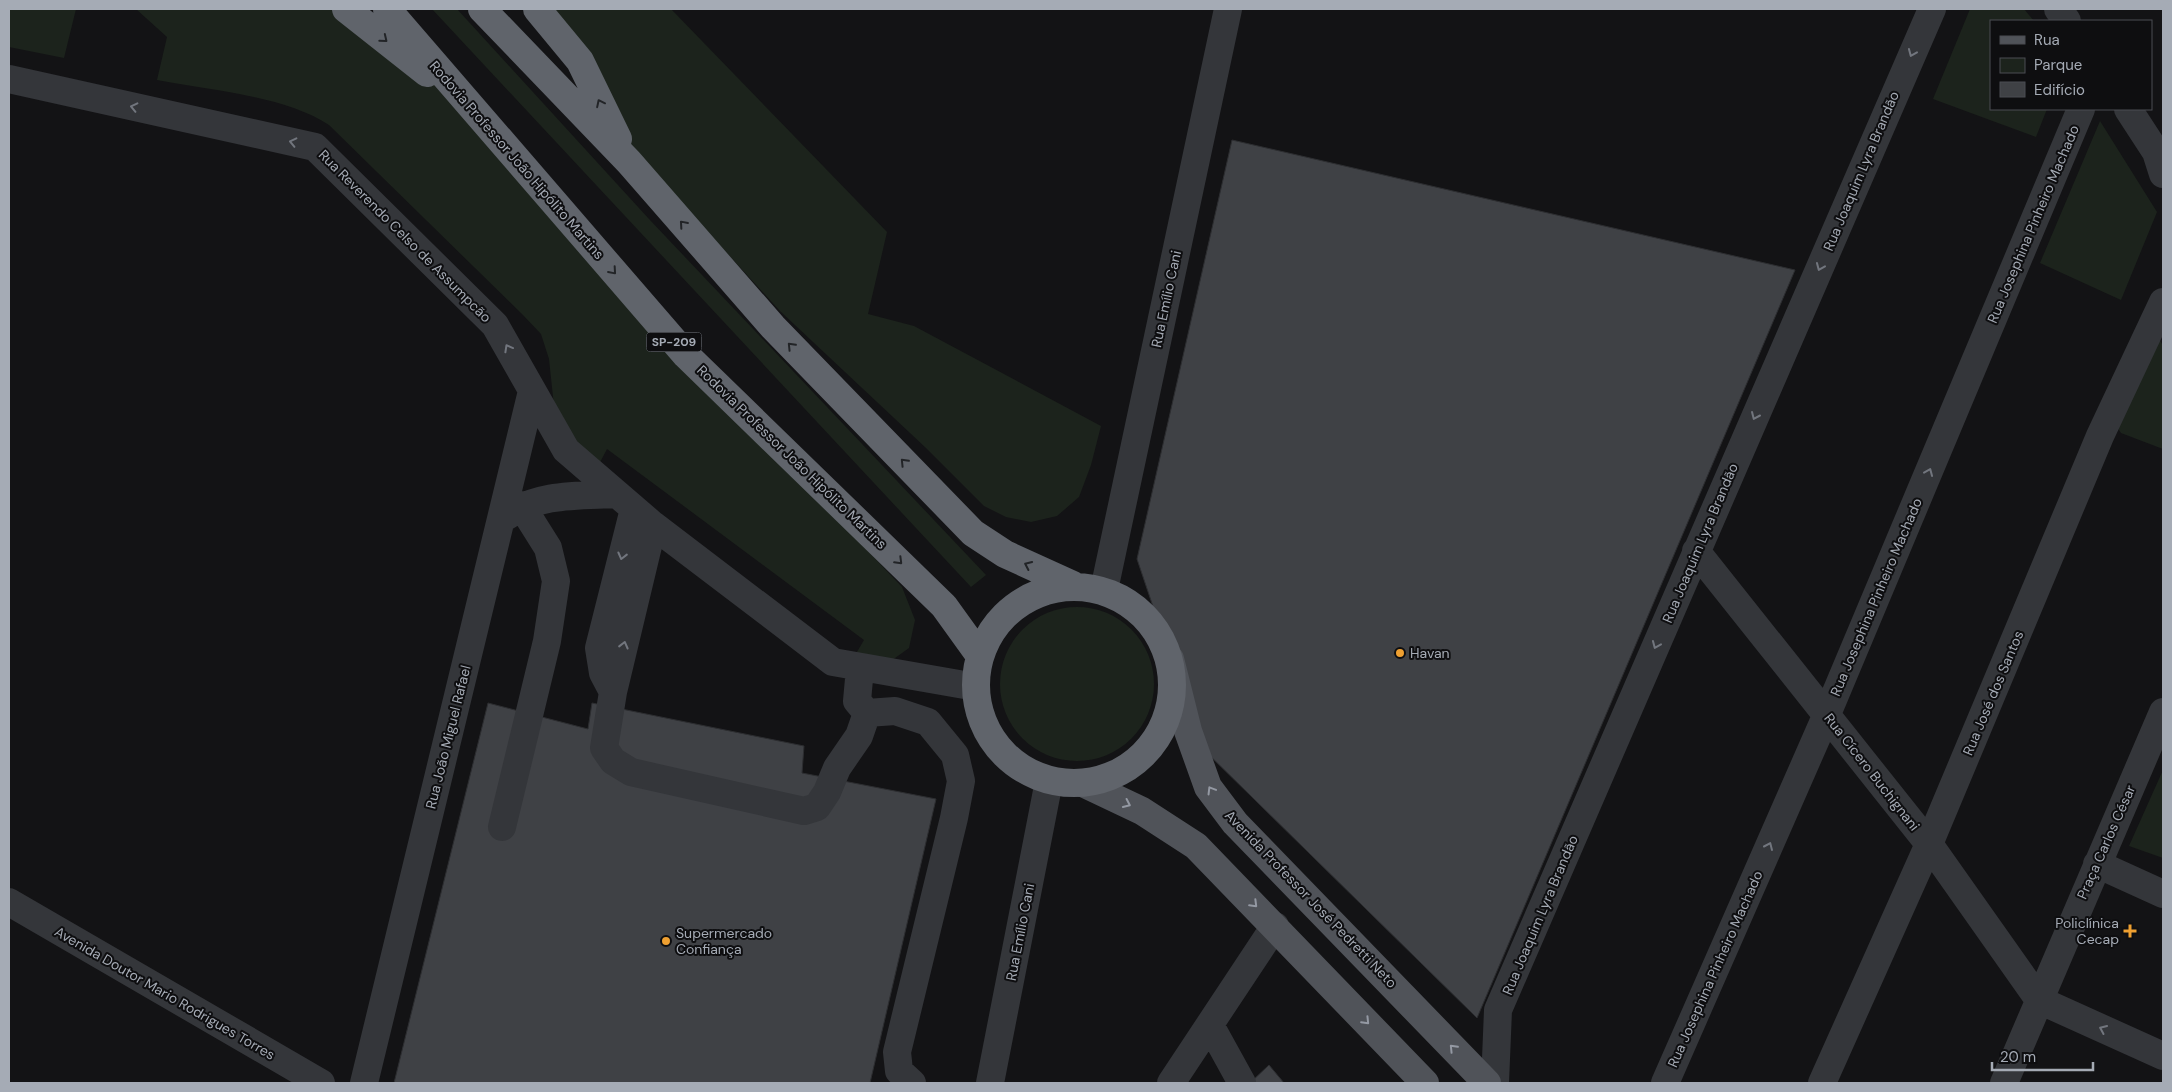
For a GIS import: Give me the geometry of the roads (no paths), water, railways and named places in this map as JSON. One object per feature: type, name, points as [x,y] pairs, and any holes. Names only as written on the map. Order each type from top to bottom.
[{"type":"highway","points":[[346,9],[480,116]]},
{"type":"highway","name":"Rodovia Professor João Hipólito Martins","points":[[387,9],[686,355],[944,606],[980,656]]},
{"type":"highway","points":[[482,9],[629,162],[773,328],[973,533],[1005,554],[1073,585],[1104,590],[1132,604],[1156,628],[1170,659],[1173,693],[1170,711],[1160,736],[1144,755],[1116,774],[1083,784],[1049,781],[1018,767],[996,745],[981,718],[976,687],[980,656],[993,628],[1014,606],[1042,591],[1073,585]]},
{"type":"highway","points":[[537,9],[580,61],[629,162]]},
{"type":"main road","name":"Avenida Professor José Pedretti Neto","points":[[1170,659],[1188,731],[1208,787],[1234,823],[1487,1083]]},
{"type":"main road","points":[[1083,784],[1142,811],[1196,846],[1425,1083]]},
{"type":"street","name":"Rua Emílio Cani","points":[[1104,590],[1228,9]]},
{"type":"street","name":"Rua Joaquim Lyra Brandão","points":[[1496,1083],[1498,1010],[1932,9]]},
{"type":"street","points":[[2058,9],[2066,20]]},
{"type":"street","name":"Rua Reverendo Celso de Assumpcão","points":[[9,79],[315,147],[495,325],[566,450],[634,509],[833,662],[976,687]]},
{"type":"street","name":"Rua Josephina Pinheiro Machado","points":[[1665,1083],[1827,714],[2081,110]]},
{"type":"street","points":[[2129,110],[2161,160]]},
{"type":"street","name":"Rua José dos Santos","points":[[1822,1083],[1929,844],[2100,436],[2163,302]]},
{"type":"street","name":"Rua João Miguel Rafael","points":[[364,1083],[511,514],[532,390]]},
{"type":"street","points":[[502,827],[546,641],[556,581],[548,548],[511,514],[543,500],[634,509],[599,648],[603,673],[613,692],[604,748],[612,761],[631,772],[804,810],[816,807],[827,792],[837,768],[859,736],[866,713]]},
{"type":"street","name":"Rua Cícero Buchignani","points":[[1696,551],[1929,844],[2039,1000]]},
{"type":"street","points":[[860,668],[856,701],[866,713]]},
{"type":"street","points":[[866,713],[895,710],[928,722],[955,755],[961,781],[954,818],[897,1052],[899,1071],[912,1083]]},
{"type":"street","name":"Praça Carlos César","points":[[2004,1083],[2163,712]]},
{"type":"street","name":"Rua Emílio Cani","points":[[990,1083],[1049,781]]},
{"type":"street","points":[[2097,864],[2163,894]]},
{"type":"street","name":"Avenida Doutor Mario Rodrigues Torres","points":[[9,902],[321,1083]]},
{"type":"street","points":[[1171,1083],[1275,926]]},
{"type":"street","points":[[2039,1000],[2163,1056]]},
{"type":"street","points":[[1210,1025],[1242,1083]]},
{"type":"place","name":"Havan","points":[[1400,653]]},
{"type":"place","name":"Policlínica Cecap","points":[[2130,931]]},
{"type":"place","name":"Supermercado Confiança","points":[[666,941]]}]
